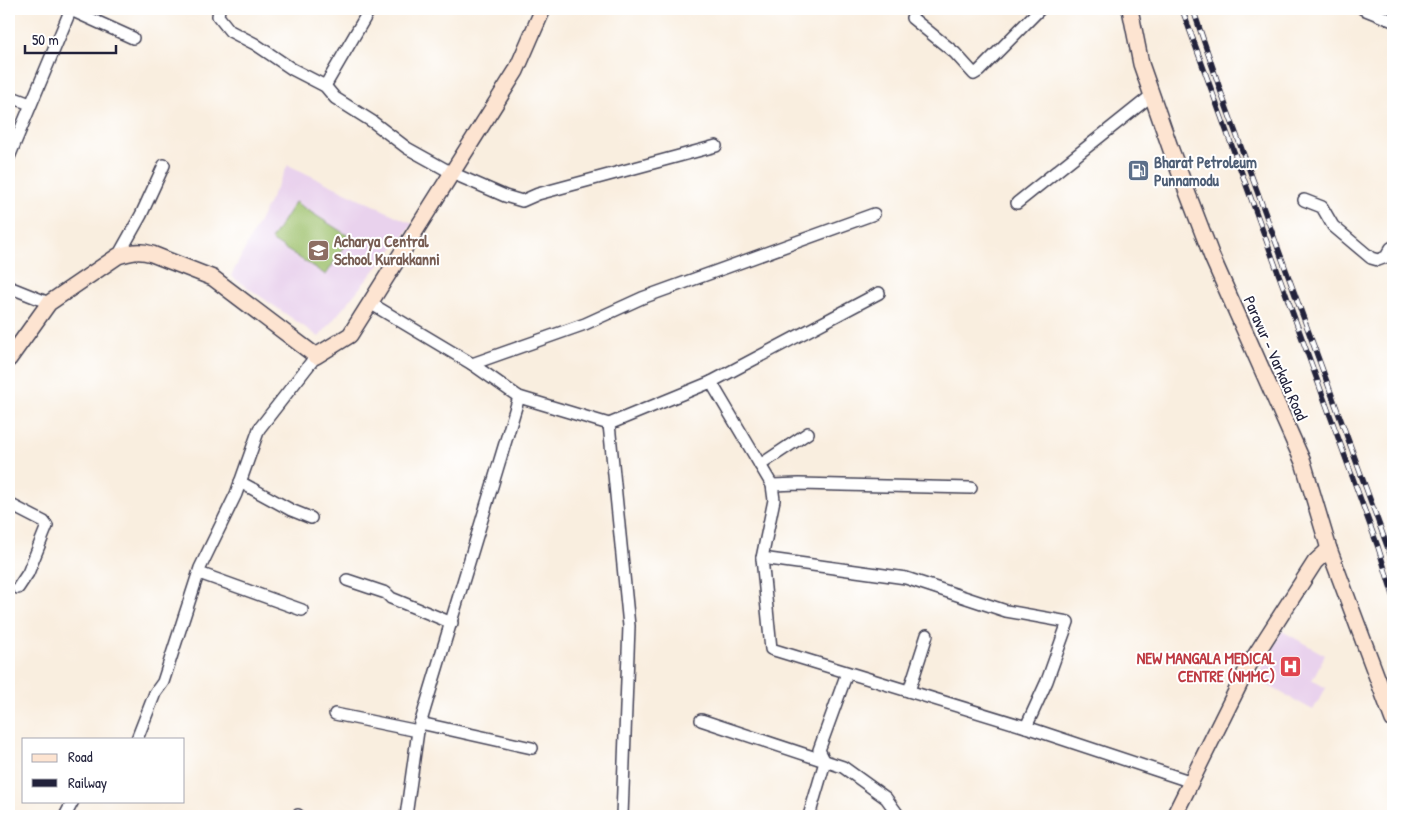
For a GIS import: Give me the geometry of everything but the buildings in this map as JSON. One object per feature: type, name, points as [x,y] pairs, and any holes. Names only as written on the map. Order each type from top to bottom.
[{"type":"main road","points":[[9,359],[49,303],[118,256],[131,251],[142,251],[170,260],[213,278],[316,356],[350,335],[516,71],[543,9]]},
{"type":"main road","name":"Paravur - Varkala Road","points":[[1130,9],[1141,64],[1171,150],[1212,257],[1303,462],[1329,549],[1393,720]]},
{"type":"main road","points":[[1174,816],[1249,665],[1315,562],[1329,549]]},
{"type":"street","points":[[9,157],[71,9],[133,38]]},
{"type":"street","points":[[219,9],[218,16],[230,31],[255,44],[292,69],[325,86],[335,98],[373,122],[407,148],[452,173],[505,196],[522,201],[538,194],[716,146]]},
{"type":"street","points":[[325,86],[370,9]]},
{"type":"street","points":[[912,18],[955,53],[974,74],[1040,9]]},
{"type":"street","points":[[1363,9],[1393,21]]},
{"type":"street","points":[[1017,203],[1152,95]]},
{"type":"street","points":[[9,96],[30,104]]},
{"type":"street","points":[[118,256],[141,216],[164,165]]},
{"type":"street","points":[[1304,200],[1322,207],[1333,226],[1371,258],[1378,260],[1386,257],[1393,247]]},
{"type":"street","points":[[472,364],[585,324],[642,298],[874,214]]},
{"type":"street","points":[[9,287],[49,303]]},
{"type":"street","points":[[370,303],[472,364],[519,397],[609,424],[711,382],[879,293]]},
{"type":"street","points":[[138,738],[155,693],[163,682],[199,573],[236,494],[259,428],[316,356]]},
{"type":"street","points":[[711,382],[772,485],[774,500],[762,558],[771,649],[1026,727],[1192,782]]},
{"type":"street","points":[[406,816],[419,727],[519,397]]},
{"type":"street","points":[[609,424],[629,626],[622,816]]},
{"type":"street","points":[[760,465],[808,433]]},
{"type":"street","points":[[240,482],[310,518]]},
{"type":"street","points":[[772,485],[971,488]]},
{"type":"street","points":[[9,504],[44,522],[47,526],[28,573],[18,588]]},
{"type":"street","points":[[762,558],[906,578],[1006,611],[1068,622],[1047,681],[1026,727]]},
{"type":"street","points":[[199,573],[302,610]]},
{"type":"street","points":[[347,580],[386,593],[392,598],[452,623]]},
{"type":"street","points":[[909,691],[927,634]]},
{"type":"street","points":[[809,816],[825,762],[820,750],[847,673]]},
{"type":"street","points":[[334,714],[419,727],[532,748]]},
{"type":"street","points":[[701,720],[843,768],[886,798],[900,816]]},
{"type":"street","points":[[65,816],[72,802]]},
{"type":"shaded area","name":"Acharya Central School Kurakkanni","points":[[288,165],[413,224],[319,337],[231,276]]},
{"type":"shaded area","name":"NEW MANGALA MEDICAL CENTRE (NMMC)","points":[[1282,631],[1325,655],[1312,680],[1326,688],[1313,710],[1256,679]]},
{"type":"green space","points":[[295,202],[350,237],[326,275],[271,240]]},
{"type":"railway","points":[[1182,9],[1378,547],[1393,595]]},
{"type":"railway","points":[[1193,9],[1223,98],[1393,562]]},
{"type":"place","name":"Bharat Petroleum Punnamodu","points":[[1138,171]]},
{"type":"place","name":"Acharya Central School Kurakkanni","points":[[318,250]]},
{"type":"place","name":"NEW MANGALA MEDICAL CENTRE (NMMC)","points":[[1291,667]]}]
